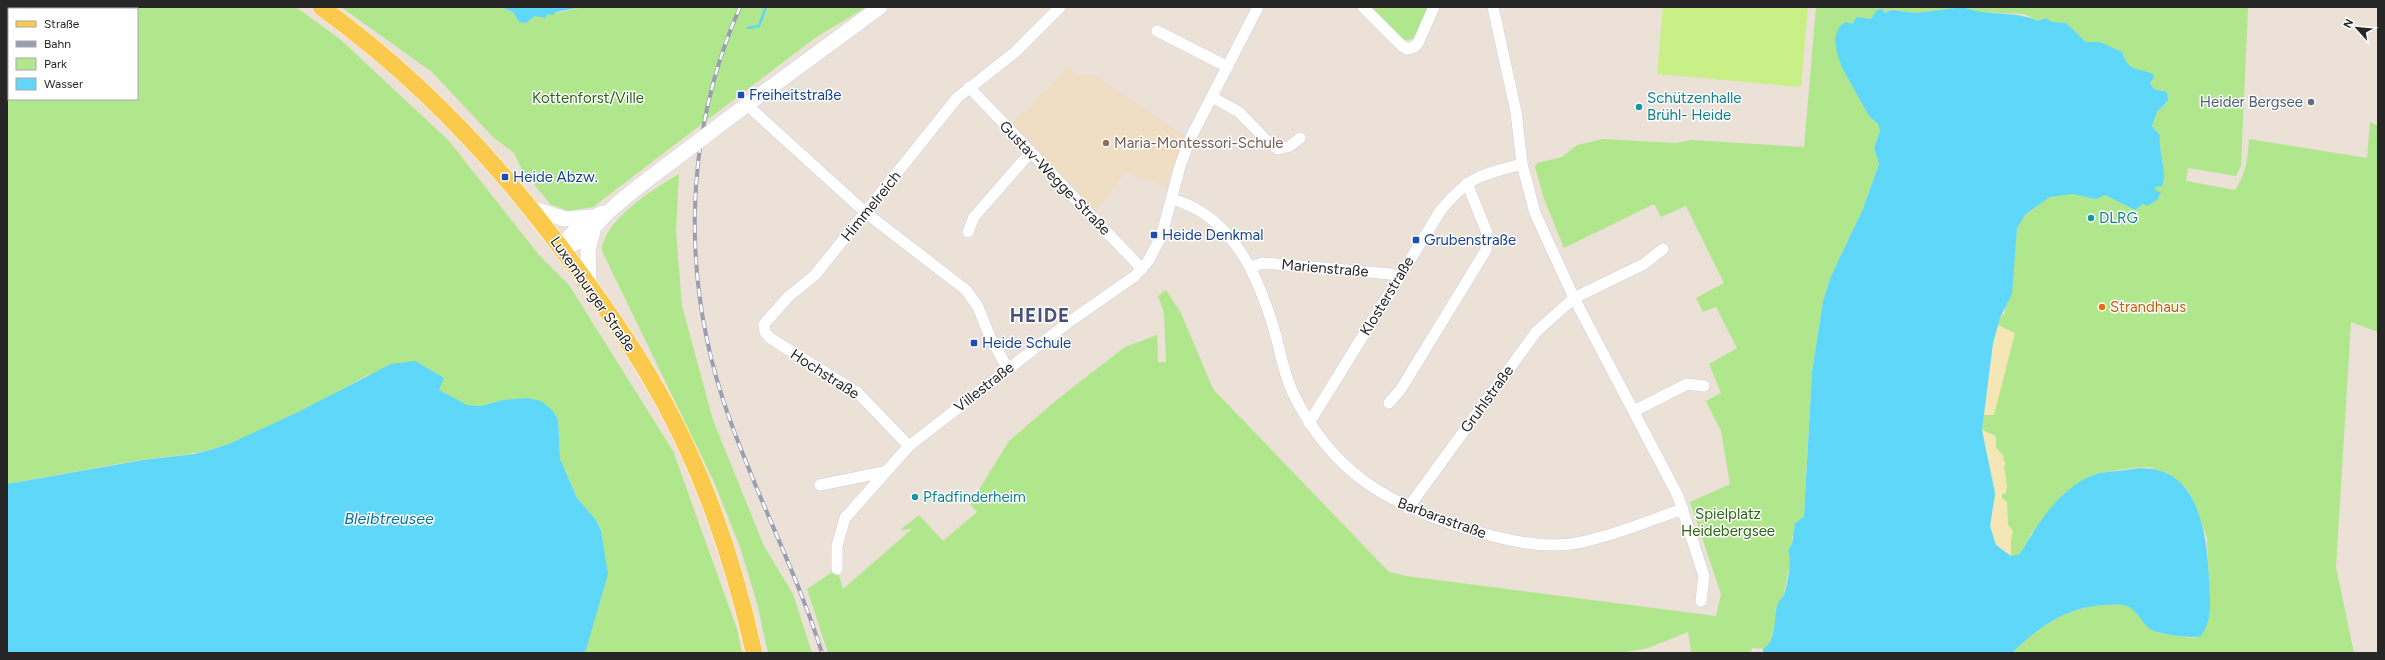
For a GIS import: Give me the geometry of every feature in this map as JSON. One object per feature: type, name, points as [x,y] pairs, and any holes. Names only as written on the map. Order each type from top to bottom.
[{"type":"main road","name":"Luxemburger Straße","points":[[322,7],[388,59],[447,114],[531,208],[589,283],[649,375],[684,446],[712,509],[734,572],[754,653]]},
{"type":"main road","points":[[562,248],[579,242],[593,224],[674,159],[880,7]]},
{"type":"main road","points":[[531,208],[565,220],[593,224]]},
{"type":"main road","points":[[589,283],[588,250],[593,224]]},
{"type":"street","name":"Himmelreich","points":[[766,319],[815,275],[957,98],[1015,52],[1060,7]]},
{"type":"street","name":"Villestraße","points":[[837,568],[837,546],[845,518],[884,472],[909,446],[1008,369],[1142,269],[1158,245],[1180,166],[1191,136],[1258,7]]},
{"type":"street","points":[[1362,7],[1402,46],[1408,49],[1414,48],[1418,42],[1434,7]]},
{"type":"street","points":[[1493,7],[1516,112],[1522,164],[1536,213],[1574,298],[1683,509],[1704,576],[1701,601]]},
{"type":"street","points":[[1157,31],[1228,67]]},
{"type":"street","name":"Gustav-Wegge-Straße","points":[[969,87],[1030,153],[1142,269]]},
{"type":"street","points":[[1212,97],[1239,112],[1268,142],[1278,149],[1290,146],[1300,138]]},
{"type":"street","points":[[747,105],[866,213],[966,290],[978,307],[990,337],[1008,369]]},
{"type":"street","points":[[968,232],[974,218],[1030,153]]},
{"type":"street","name":"Klosterstraße","points":[[1309,423],[1440,210],[1467,183],[1481,175],[1522,164]]},
{"type":"street","points":[[1388,403],[1401,389],[1486,250],[1487,233],[1467,183]]},
{"type":"street","name":"Barbarastraße","points":[[1172,199],[1186,203],[1220,226],[1251,267],[1267,304],[1287,378],[1309,423],[1321,441],[1340,462],[1368,484],[1408,508],[1491,536],[1524,542],[1550,544],[1576,543],[1610,534],[1683,509]]},
{"type":"street","name":"Gruhlstraße","points":[[1408,508],[1536,332],[1574,298],[1644,264],[1663,249]]},
{"type":"street","name":"Marienstraße","points":[[1251,267],[1263,263],[1392,274],[1398,277]]},
{"type":"street","name":"Hochstraße","points":[[766,319],[764,324],[765,332],[770,338],[858,393],[909,446]]},
{"type":"street","points":[[1634,412],[1687,384],[1704,386]]},
{"type":"street","points":[[820,485],[884,472]]},
{"type":"shaded area","name":"Maria-Montessori-Schule","points":[[1068,67],[1079,75],[1094,75],[1185,136],[1168,187],[1139,178],[1126,171],[1096,212],[1012,123],[1022,111],[1025,113],[1043,91],[1045,92]]},
{"type":"green space","points":[[7,7],[296,7],[341,40],[449,141],[539,255],[569,285],[673,451],[737,629],[742,653],[585,653],[603,552],[601,531],[596,520],[577,498],[560,459],[558,419],[552,410],[503,400],[481,406],[467,405],[370,374],[284,420],[220,447],[187,454],[125,463],[7,484]]},
{"type":"green space","name":"Kottenforst/Ville","points":[[341,7],[501,7],[513,12],[519,22],[526,23],[535,16],[582,7],[866,7],[815,38],[593,207],[568,211],[550,204],[521,168],[514,153],[493,137],[432,72]]},
{"type":"green space","points":[[1368,7],[1429,7],[1415,39],[1404,40]]},
{"type":"green space","points":[[1663,7],[1808,7],[1801,87],[1657,74]]},
{"type":"green space","name":"Spielplatz Heidebergsee","points":[[1816,7],[1963,7],[1916,13],[1891,10],[1884,13],[1882,9],[1878,10],[1871,19],[1857,17],[1852,24],[1842,68],[1869,116],[1878,124],[1880,131],[1874,148],[1879,164],[1863,209],[1831,276],[1823,301],[1812,372],[1804,517],[1792,537],[1792,544],[1788,550],[1791,558],[1784,593],[1777,606],[1778,613],[1769,646],[1763,649],[1752,648],[1751,653],[1691,653],[1688,632],[1648,648],[1620,653],[828,653],[807,589],[837,569],[843,589],[912,529],[900,530],[919,515],[943,541],[977,512],[970,504],[1009,441],[1059,398],[1125,347],[1157,335],[1158,362],[1166,362],[1164,313],[1158,296],[1166,290],[1181,313],[1213,389],[1389,572],[1406,576],[1716,616],[1721,594],[1690,502],[1730,484],[1721,431],[1706,401],[1721,393],[1709,364],[1737,348],[1716,307],[1703,312],[1696,298],[1724,283],[1686,206],[1661,217],[1654,204],[1564,248],[1544,199],[1535,167],[1537,163],[1562,157],[1577,145],[1603,139],[1676,143],[1691,140],[1804,147]]},
{"type":"green space","points":[[1963,7],[2248,7],[2241,166],[2236,176],[2188,168],[2186,181],[2235,190],[2242,178],[2246,166],[2249,139],[2367,158],[2370,122],[2378,126],[2378,332],[2351,322],[2336,567],[2354,653],[2012,653],[2032,635],[2054,620],[2078,610],[2105,605],[2120,605],[2129,607],[2148,627],[2157,632],[2195,638],[2210,610],[2207,538],[2192,498],[2185,487],[2169,474],[2149,467],[2132,468],[2095,474],[2063,494],[2031,534],[2020,554],[2011,556],[1994,506],[1994,485],[1982,430],[1993,343],[2000,318],[2004,314],[2012,276],[2017,228],[2026,214],[2050,197],[2065,194],[2105,195],[2135,210],[2143,204],[2147,205],[2156,191],[2155,187],[2162,186],[2164,180],[2160,135],[2152,126],[2157,112],[2167,103],[2161,90],[2154,89],[2150,83],[2154,77],[2149,73],[2129,65],[2122,52],[2086,42],[2066,23],[2052,22],[2046,18],[2038,21],[2024,14],[1976,12]]},
{"type":"green space","points":[[679,174],[676,231],[682,306],[713,420],[764,546],[793,594],[812,653],[768,653],[757,603],[740,547],[714,482],[602,251],[605,239],[611,228],[620,217],[644,196]]},
{"type":"sand","points":[[1998,325],[2015,333],[1994,415],[1982,415],[1993,343]]},
{"type":"sand","points":[[1982,430],[1996,436],[1996,448],[2004,456],[2003,459],[2006,464],[2004,466],[2007,486],[2006,493],[2002,494],[2002,498],[2007,502],[2008,525],[2013,531],[2011,540],[2011,556],[2000,548],[1994,540],[1991,531],[1995,495]]},
{"type":"water","points":[[501,7],[582,7],[556,12],[553,15],[548,14],[545,18],[535,16],[526,23],[519,22],[513,12]]},
{"type":"water","name":"Heider Bergsee","points":[[1963,7],[1982,12],[2020,16],[2038,21],[2046,18],[2052,22],[2066,23],[2086,42],[2100,42],[2122,52],[2131,67],[2153,74],[2154,77],[2150,83],[2154,89],[2167,92],[2168,101],[2157,112],[2152,126],[2160,135],[2160,148],[2164,175],[2162,186],[2155,187],[2156,191],[2161,192],[2157,200],[2147,206],[2143,204],[2135,210],[2105,195],[2096,199],[2072,194],[2050,197],[2026,214],[2017,228],[2012,294],[2000,318],[1993,343],[1982,430],[1995,494],[1990,526],[1996,545],[2011,556],[2020,554],[2043,518],[2061,496],[2083,480],[2096,474],[2104,472],[2150,469],[2168,474],[2182,485],[2193,500],[2205,539],[2208,560],[2210,609],[2205,630],[2201,636],[2197,637],[2154,631],[2150,629],[2129,607],[2120,605],[2105,605],[2078,610],[2054,620],[2032,635],[2012,653],[1763,653],[1763,649],[1767,646],[1772,636],[1778,602],[1784,594],[1786,587],[1790,565],[1788,550],[1792,544],[1795,523],[1804,517],[1812,372],[1823,301],[1831,276],[1863,209],[1879,164],[1874,148],[1880,131],[1878,124],[1869,116],[1842,68],[1837,53],[1835,39],[1837,32],[1840,26],[1846,22],[1852,24],[1857,17],[1871,19],[1877,10],[1882,9],[1885,13],[1891,10],[1916,13]]},
{"type":"water","name":"Bleibtreusee","points":[[415,361],[444,378],[439,390],[467,405],[481,406],[503,400],[528,398],[541,401],[552,410],[558,419],[560,459],[577,498],[596,520],[601,531],[608,574],[585,653],[7,653],[7,484],[143,460],[194,454],[213,449],[231,443],[296,413],[391,364]]},
{"type":"waterway","points":[[748,28],[759,26],[766,7]]},
{"type":"railway","points":[[740,7],[721,57],[707,108],[698,160],[695,212],[696,265],[703,317],[714,369],[730,420],[801,594],[822,653]]},
{"type":"place","name":"Freiheitstraße","points":[[741,95]]},
{"type":"place","name":"Heider Bergsee","points":[[2311,102]]},
{"type":"place","name":"Schützenhalle Brühl- Heide","points":[[1639,107]]},
{"type":"place","name":"Maria-Montessori-Schule","points":[[1106,143]]},
{"type":"place","name":"Heide Abzw.","points":[[505,177]]},
{"type":"place","name":"DLRG","points":[[2091,218]]},
{"type":"place","name":"Heide Denkmal","points":[[1154,235]]},
{"type":"place","name":"Grubenstraße","points":[[1416,240]]},
{"type":"place","name":"Strandhaus","points":[[2102,307]]},
{"type":"place","name":"Heide Schule","points":[[974,343]]},
{"type":"place","name":"Pfadfinderheim","points":[[915,497]]},
{"type":"district","name":"HEIDE","points":[[1040,315]]}]
